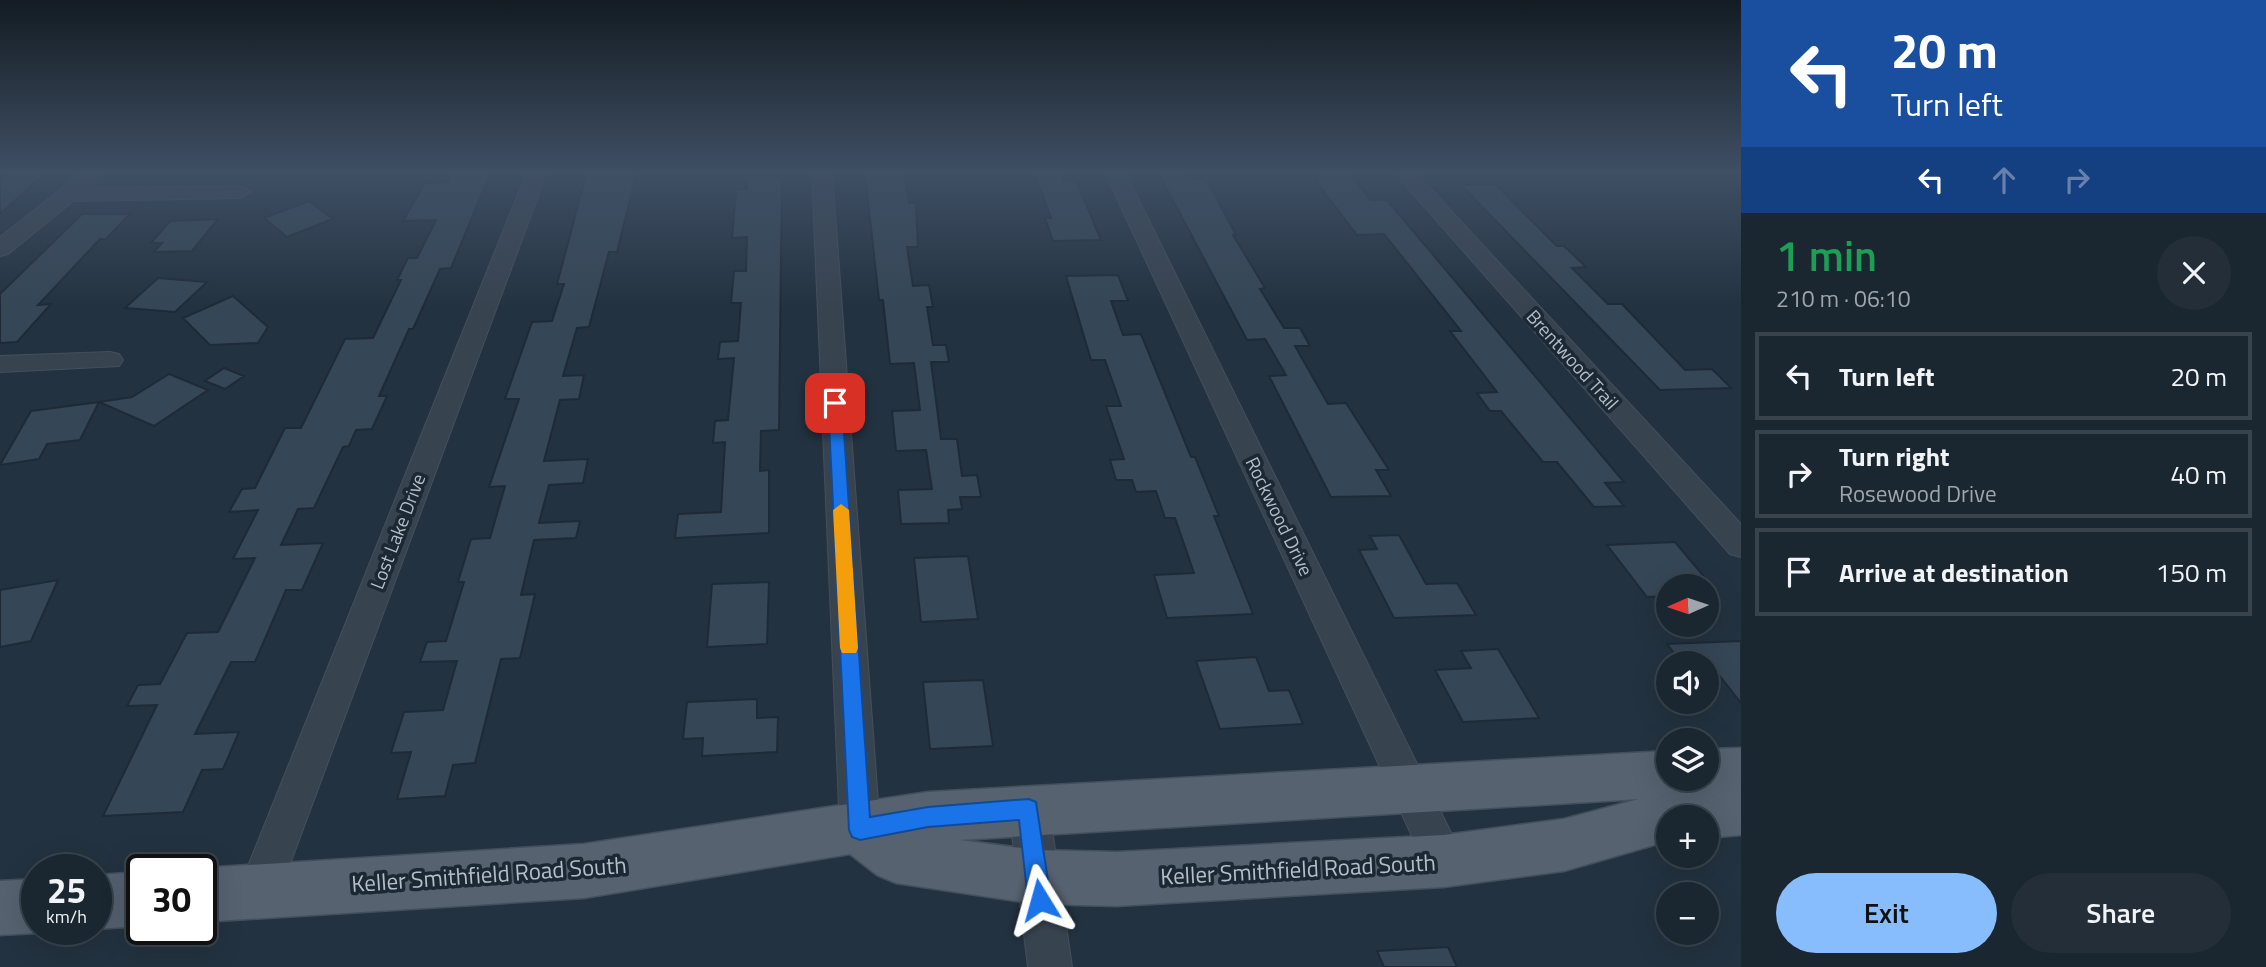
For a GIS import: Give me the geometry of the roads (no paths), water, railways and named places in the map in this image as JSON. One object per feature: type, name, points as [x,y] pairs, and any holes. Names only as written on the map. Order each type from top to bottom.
[{"type":"main road","points":[[1719,772],[1741,771]]},
{"type":"main road","name":"Keller Smithfield Road South","points":[[217,894],[584,871],[860,830],[928,817],[1029,809],[1656,775]]},
{"type":"main road","name":"Keller Smithfield Road South","points":[[860,830],[896,857],[1036,877],[1117,879],[1444,861],[1564,845],[1663,817],[1741,811]]},
{"type":"main road","points":[[0,908],[21,907]]},
{"type":"street","points":[[0,249],[37,217]]},
{"type":"street","name":"Lost Lake Drive","points":[[259,891],[520,217]]},
{"type":"street","points":[[825,217],[860,830]]},
{"type":"street","name":"Rockwood Drive","points":[[1137,217],[1444,861]]},
{"type":"street","name":"Brentwood Trail","points":[[1445,217],[1741,545]]},
{"type":"street","points":[[0,364],[110,360]]},
{"type":"street","points":[[1029,809],[1050,967]]}]
